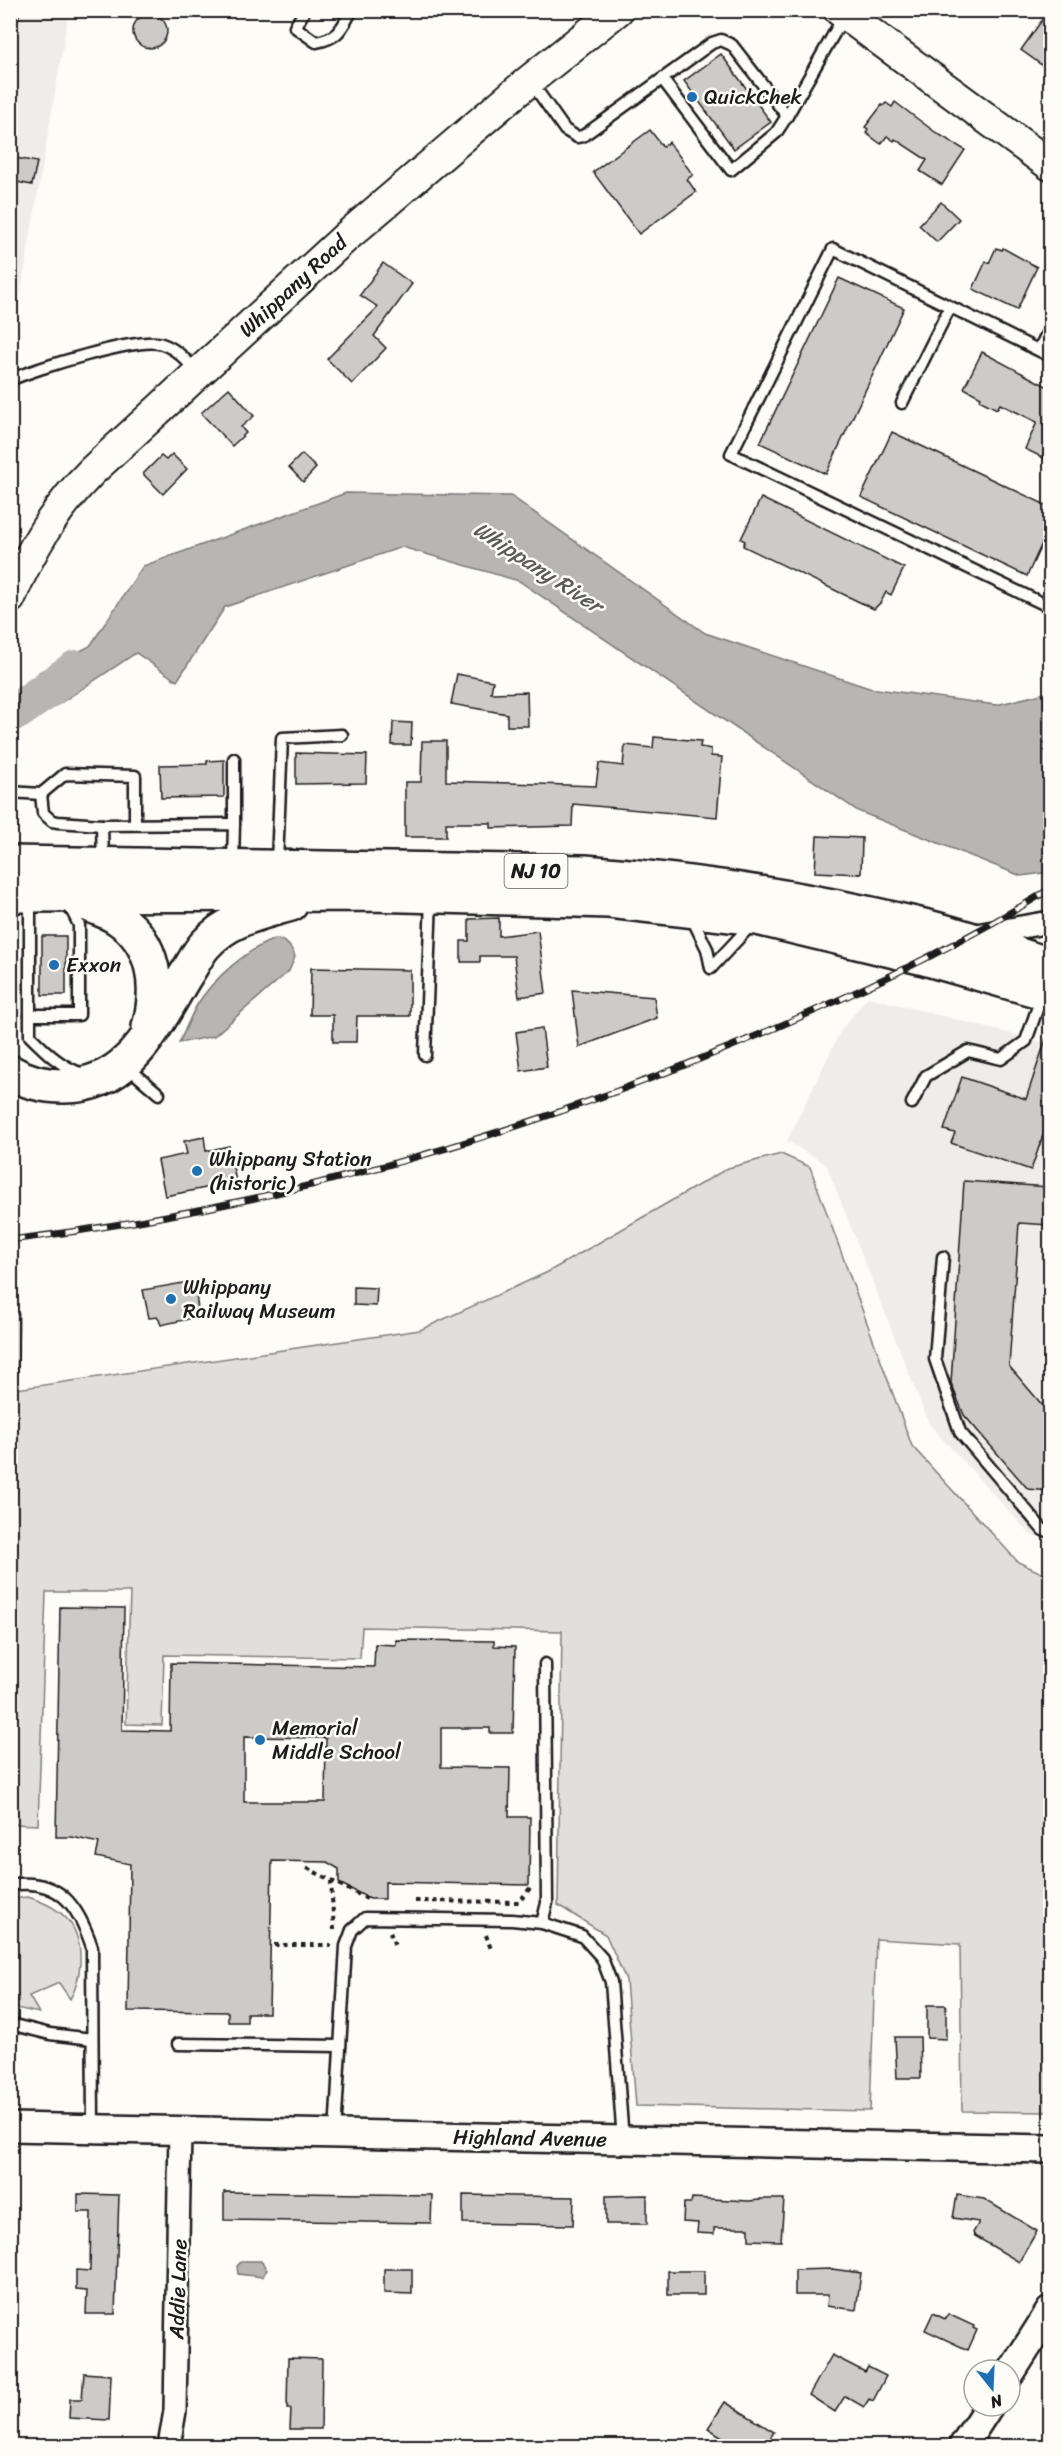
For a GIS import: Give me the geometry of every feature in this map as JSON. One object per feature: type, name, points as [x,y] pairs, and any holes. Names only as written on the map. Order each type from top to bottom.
[{"type":"main road","points":[[841,13],[1050,165]]},
{"type":"main road","name":"Whippany Road","points":[[10,598],[26,560],[48,522],[74,488],[347,236],[608,14]]},
{"type":"main road","name":"NJ 10","points":[[10,863],[585,872],[671,879],[767,893],[917,924],[963,937],[1048,983]]},
{"type":"main road","points":[[10,1072],[20,1078],[47,1086],[76,1086],[118,1070],[145,1040],[205,945],[226,926],[250,915],[300,901],[370,894]]},
{"type":"main road","name":"NJ 10","points":[[20,895],[370,894],[609,901],[757,918],[924,958],[1048,983]]},
{"type":"main road","points":[[64,895],[117,917],[138,936],[146,948],[153,976],[154,1008],[145,1040]]},
{"type":"street","points":[[963,937],[1050,922]]},
{"type":"street","name":"Highland Avenue","points":[[10,2127],[1050,2149]]},
{"type":"street","name":"Addie Lane","points":[[169,2446],[175,2411],[180,2130]]},
{"type":"street","points":[[1020,2358],[1050,2311]]},
{"type":"street","points":[[963,2446],[981,2418]]},
{"type":"lane","points":[[10,25],[13,10]]},
{"type":"lane","points":[[305,10],[295,27],[316,42],[330,40],[339,33],[352,10]]},
{"type":"lane","points":[[663,80],[731,170],[776,133],[841,13]]},
{"type":"lane","points":[[530,80],[565,130],[577,137],[588,134],[712,43],[720,40],[728,42],[787,116]]},
{"type":"lane","points":[[1050,356],[833,249],[731,454],[1050,607]]},
{"type":"lane","points":[[902,404],[950,307]]},
{"type":"lane","points":[[1039,350],[1050,327]]},
{"type":"lane","points":[[10,380],[88,355],[148,342],[161,343],[178,352],[198,373]]},
{"type":"lane","points":[[277,866],[282,738],[342,735]]},
{"type":"lane","points":[[233,865],[234,759]]},
{"type":"lane","points":[[10,792],[41,794],[65,774],[135,776],[135,823]]},
{"type":"lane","points":[[41,794],[43,813],[52,821],[102,825],[234,824]]},
{"type":"lane","points":[[102,825],[103,863]]},
{"type":"lane","points":[[20,895],[30,1036],[46,1053],[65,1067],[81,1074],[118,1070],[159,1094]]},
{"type":"lane","points":[[30,1016],[79,1015],[79,925],[64,895]]},
{"type":"lane","points":[[425,1055],[431,895]]},
{"type":"lane","points":[[688,910],[699,929],[711,968],[757,918]]},
{"type":"lane","points":[[912,1103],[926,1076],[968,1052],[1001,1059],[1026,1041],[1048,983]]},
{"type":"lane","points":[[943,1257],[935,1359],[960,1432],[1043,1530],[1050,1531]]},
{"type":"lane","points":[[542,1923],[547,1903],[545,1664]]},
{"type":"lane","points":[[10,1885],[29,1882],[55,1890],[75,1908],[92,1947],[93,2129]]},
{"type":"lane","points":[[335,2134],[346,1946],[352,1930],[365,1918],[512,1920],[542,1923],[582,1936],[602,1958],[611,1982],[623,2140]]},
{"type":"lane","points":[[10,2024],[50,2034],[92,2039]]},
{"type":"lane","points":[[178,2044],[340,2046]]},
{"type":"path","points":[[307,1868],[369,1901],[375,1901]]},
{"type":"path","points":[[409,1901],[519,1902],[531,1888],[531,1877]]},
{"type":"path","points":[[389,1929],[396,1949]]},
{"type":"path","points":[[485,1931],[492,1952]]},
{"type":"path","points":[[274,1945],[335,1945]]},
{"type":"shaded area","points":[[11,11],[69,11],[11,349]]},
{"type":"shaded area","points":[[868,997],[1050,1044],[1050,1537],[1032,1536],[929,1424],[826,1164],[787,1141],[841,1030]]},
{"type":"shaded area","points":[[781,1154],[810,1167],[912,1446],[1018,1562],[1050,1577],[1050,2112],[962,2111],[960,1944],[876,1939],[870,2111],[636,2106],[626,1980],[606,1935],[558,1905],[562,1631],[362,1627],[360,1658],[164,1655],[162,1725],[126,1724],[130,1592],[46,1592],[38,1825],[11,1824],[11,1314],[19,1314],[17,1389],[420,1330],[548,1272],[728,1168]]},
{"type":"shaded area","points":[[28,1897],[51,1907],[68,1920],[78,1939],[80,1950],[78,1978],[70,1999],[59,1983],[29,1996],[39,2013],[11,2007],[11,1899]]},
{"type":"water","points":[[346,493],[511,496],[705,633],[869,688],[996,705],[1050,692],[1050,872],[1021,876],[858,811],[519,581],[402,547],[225,607],[177,681],[136,653],[29,724],[39,672],[90,646],[143,566]]},
{"type":"water","points":[[275,939],[285,942],[294,953],[295,957],[289,971],[214,1036],[179,1043],[197,1005],[221,976],[253,950]]},
{"type":"water","points":[[242,2261],[261,2261],[267,2270],[262,2277],[238,2274],[237,2266]]},
{"type":"building","points":[[1050,10],[1050,71],[1021,50]]},
{"type":"building","points":[[150,14],[162,19],[167,31],[162,43],[150,48],[138,43],[133,31],[138,19]]},
{"type":"building","points":[[721,54],[771,122],[734,149],[684,81]]},
{"type":"building","points":[[895,102],[935,132],[965,150],[942,185],[920,171],[927,160],[895,139],[894,141],[887,136],[881,144],[866,133],[868,129],[865,127],[882,105],[886,103],[892,107]]},
{"type":"building","points":[[650,130],[663,147],[669,142],[693,175],[687,179],[696,192],[639,234],[593,172]]},
{"type":"building","points":[[16,158],[37,162],[32,185],[12,181]]},
{"type":"building","points":[[941,202],[959,219],[937,242],[919,225]]},
{"type":"building","points":[[996,248],[1002,250],[1003,248],[1037,267],[1017,310],[973,289],[986,261],[989,263]]},
{"type":"building","points":[[383,263],[412,284],[374,336],[386,348],[352,384],[327,359],[378,307],[360,295]]},
{"type":"building","points":[[839,278],[904,308],[826,474],[760,443]]},
{"type":"building","points":[[982,352],[1050,388],[1050,461],[1025,449],[1037,422],[1000,404],[997,409],[979,400],[981,397],[964,388]]},
{"type":"building","points":[[229,388],[254,416],[241,427],[246,433],[232,446],[201,413]]},
{"type":"building","points":[[892,432],[1050,507],[1050,526],[1027,576],[861,497]]},
{"type":"building","points":[[172,454],[187,469],[163,494],[143,474],[161,456],[166,460]]},
{"type":"building","points":[[302,454],[316,468],[303,482],[289,467]]},
{"type":"building","points":[[761,498],[904,568],[891,595],[886,592],[874,609],[743,546],[745,541],[741,539]]},
{"type":"building","points":[[457,674],[493,681],[491,693],[527,692],[528,726],[507,726],[507,714],[451,704]]},
{"type":"building","points":[[393,722],[412,723],[411,745],[392,745]]},
{"type":"building","points":[[654,737],[701,741],[700,747],[711,749],[711,756],[722,757],[717,817],[573,804],[572,826],[491,828],[491,823],[446,823],[446,837],[405,837],[405,782],[421,782],[422,741],[446,741],[446,781],[596,786],[599,763],[623,766],[625,745],[653,748]]},
{"type":"building","points":[[296,753],[367,755],[366,783],[296,784]]},
{"type":"building","points":[[224,760],[224,797],[161,798],[160,765],[207,764],[207,761]]},
{"type":"building","points":[[817,836],[862,838],[861,874],[815,872]]},
{"type":"building","points":[[499,918],[499,936],[538,931],[546,993],[519,997],[514,956],[480,956],[480,962],[461,962],[461,941],[469,941],[469,919]]},
{"type":"building","name":"Exxon","points":[[42,936],[66,936],[66,995],[42,995]]},
{"type":"building","points":[[311,968],[410,970],[410,1016],[357,1016],[356,1042],[333,1042],[333,1015],[310,1015]]},
{"type":"building","points":[[572,990],[654,997],[657,1018],[579,1047]]},
{"type":"building","points":[[542,1028],[547,1067],[521,1071],[516,1032]]},
{"type":"building","points":[[1047,1036],[1050,1036],[1050,1115],[1031,1170],[951,1143],[955,1133],[944,1130],[962,1077],[1026,1099]]},
{"type":"building","name":"Whippany Station (historic)","points":[[204,1137],[206,1151],[229,1146],[236,1182],[165,1196],[158,1160],[187,1154],[184,1141]]},
{"type":"building","points":[[964,1181],[1050,1187],[1050,1225],[1019,1223],[1009,1366],[1050,1414],[1050,1491],[1028,1489],[964,1415],[951,1383]]},
{"type":"building","name":"Whippany Railway Museum","points":[[194,1281],[198,1309],[191,1311],[193,1318],[161,1325],[158,1317],[149,1318],[143,1290]]},
{"type":"building","points":[[354,1287],[377,1288],[376,1306],[354,1305]]},
{"type":"building","points":[[60,1607],[124,1608],[122,1730],[170,1731],[171,1663],[374,1667],[375,1644],[396,1645],[396,1640],[494,1641],[494,1646],[515,1647],[513,1733],[490,1733],[490,1728],[441,1728],[441,1767],[510,1768],[509,1817],[530,1817],[529,1885],[385,1882],[385,1899],[370,1899],[339,1883],[339,1869],[327,1862],[272,1861],[269,2013],[247,2013],[247,2022],[228,2022],[228,2012],[128,2011],[130,1864],[96,1857],[99,1843],[72,1837],[56,1837]],"holes":[[[244,1737],[326,1738],[325,1802],[244,1802]]]},
{"type":"building","points":[[927,2005],[946,2005],[946,2039],[927,2038]]},
{"type":"building","points":[[895,2037],[920,2037],[921,2078],[897,2078]]},
{"type":"building","points":[[224,2192],[432,2195],[431,2223],[224,2220]]},
{"type":"building","points":[[78,2194],[119,2195],[115,2314],[86,2314],[87,2291],[76,2290],[76,2270],[90,2271],[91,2212],[78,2212]]},
{"type":"building","points":[[463,2195],[574,2197],[573,2225],[463,2223]]},
{"type":"building","points":[[647,2195],[647,2224],[606,2224],[606,2196]]},
{"type":"building","points":[[957,2195],[984,2199],[1037,2231],[1019,2262],[975,2236],[973,2233],[979,2222],[953,2218]]},
{"type":"building","points":[[692,2198],[749,2201],[784,2199],[781,2241],[749,2240],[749,2228],[714,2228],[714,2234],[697,2233],[698,2223],[683,2222],[684,2203],[691,2203]]},
{"type":"building","points":[[384,2269],[412,2269],[412,2294],[384,2293]]},
{"type":"building","points":[[832,2269],[861,2273],[856,2310],[827,2306],[828,2295],[795,2295],[795,2270]]},
{"type":"building","points":[[668,2271],[704,2271],[704,2295],[668,2295]]},
{"type":"building","points":[[933,2313],[945,2319],[948,2314],[974,2326],[973,2328],[977,2330],[968,2350],[925,2330]]},
{"type":"building","points":[[832,2355],[865,2372],[868,2367],[886,2376],[873,2401],[869,2399],[864,2407],[845,2396],[835,2412],[809,2395]]},
{"type":"building","points":[[288,2358],[322,2359],[321,2429],[290,2429],[291,2409],[287,2409]]},
{"type":"building","points":[[84,2373],[111,2375],[109,2420],[69,2418],[70,2399],[82,2399]]},
{"type":"building","points":[[725,2402],[774,2432],[765,2446],[723,2446],[727,2440],[708,2428]]},
{"type":"waterway","name":"Whippany River","points":[[10,712],[17,711],[76,669]]},
{"type":"railway","points":[[10,1240],[195,1211],[287,1191],[378,1168],[557,1113],[732,1046],[854,993],[934,954],[1050,889]]},
{"type":"place","name":"QuickChek","points":[[692,97]]},
{"type":"place","name":"Exxon","points":[[54,965]]},
{"type":"place","name":"Whippany Station (historic)","points":[[197,1171]]},
{"type":"place","name":"Whippany Railway Museum","points":[[171,1299]]},
{"type":"place","name":"Memorial Middle School","points":[[260,1740]]}]
